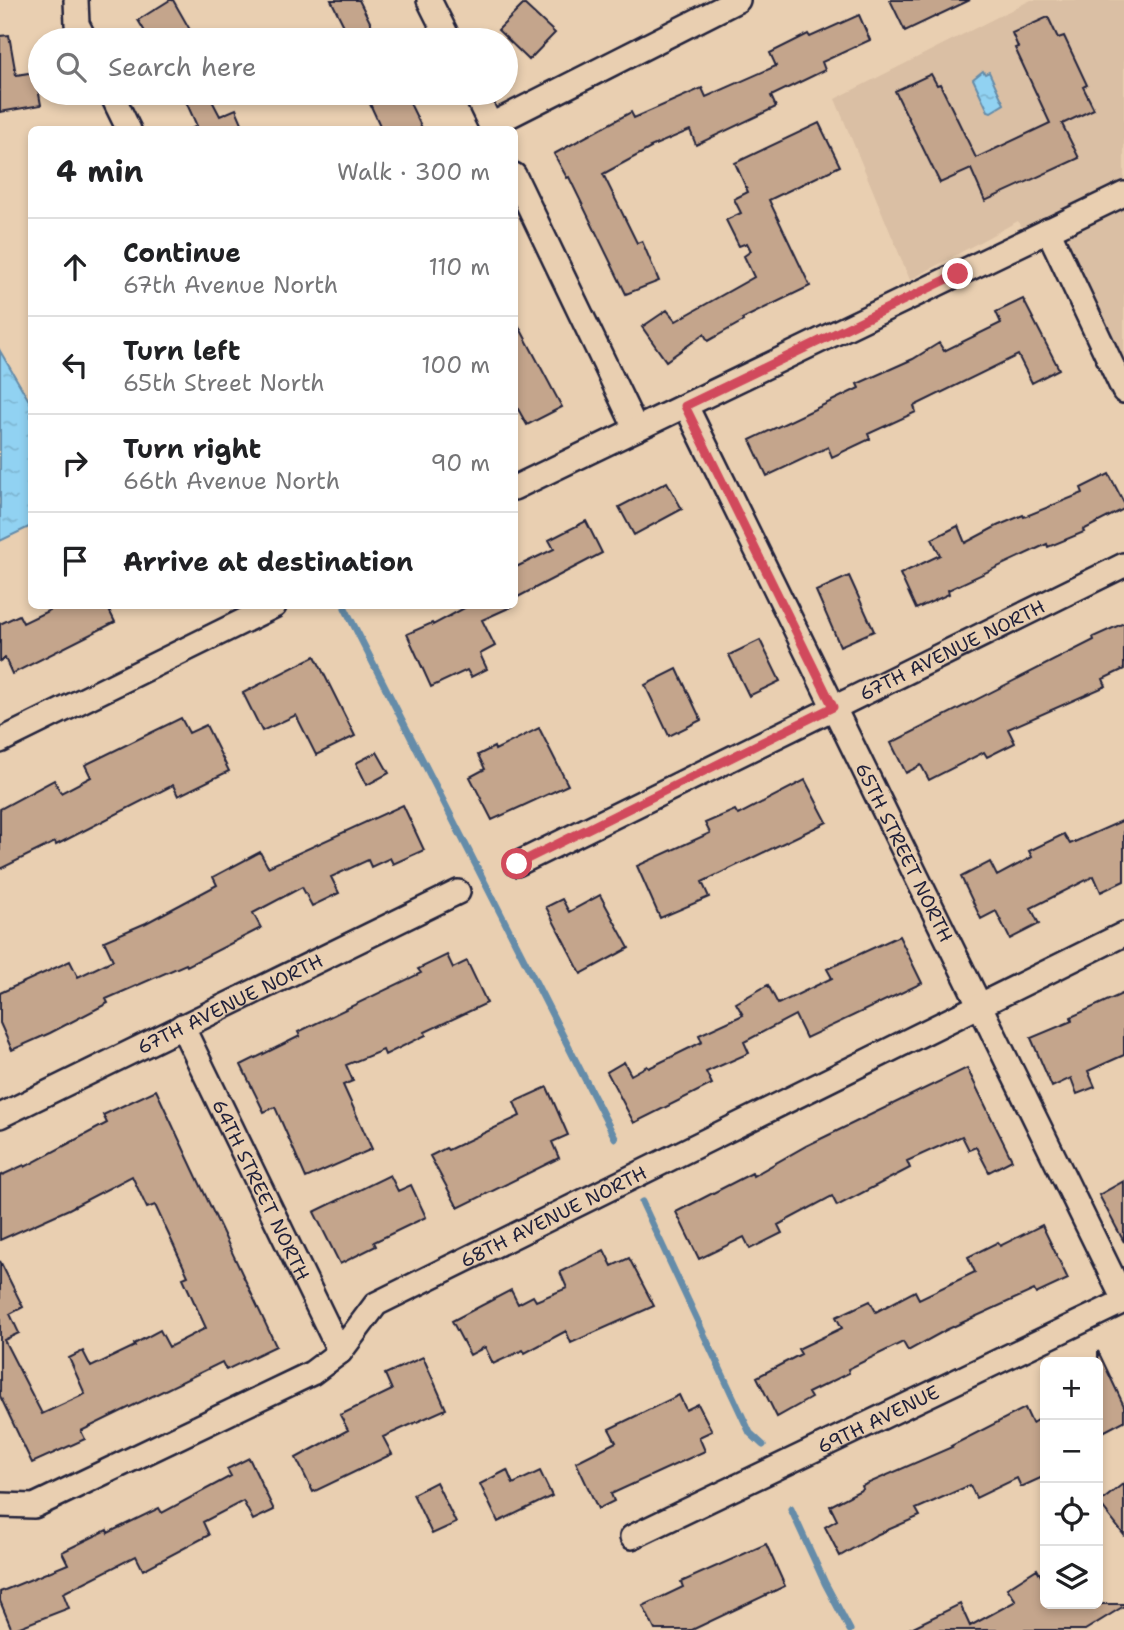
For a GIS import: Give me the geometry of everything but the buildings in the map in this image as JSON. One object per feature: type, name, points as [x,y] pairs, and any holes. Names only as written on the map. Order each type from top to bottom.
[{"type":"street","points":[[76,0],[80,28]]},
{"type":"street","points":[[429,0],[443,28]]},
{"type":"street","points":[[494,126],[738,0]]},
{"type":"street","points":[[117,105],[127,126]]},
{"type":"street","points":[[481,105],[492,126]]},
{"type":"street","points":[[518,183],[636,429]]},
{"type":"street","points":[[518,486],[1124,194]]},
{"type":"street","points":[[1048,230],[1124,391]]},
{"type":"street","name":"65TH STREET NORTH","points":[[685,406],[1124,1301]]},
{"type":"street","name":"67TH AVENUE NORTH","points":[[517,864],[1124,565]]},
{"type":"street","points":[[0,741],[268,609]]},
{"type":"street","name":"67TH AVENUE NORTH","points":[[0,1116],[458,892]]},
{"type":"street","name":"68TH AVENUE NORTH","points":[[0,1505],[34,1506],[312,1373],[340,1352],[376,1304],[1124,934]]},
{"type":"street","name":"64TH STREET NORTH","points":[[182,1026],[340,1352]]},
{"type":"street","name":"69TH AVENUE","points":[[632,1537],[1124,1301]]},
{"type":"shaded area","points":[[1031,0],[1124,0],[1124,179],[1023,229],[1018,221],[910,280],[835,99]]},
{"type":"shaded area","points":[[1124,208],[1124,365],[1064,237]]},
{"type":"water","points":[[983,71],[985,74],[989,72],[1004,104],[991,112],[988,111],[973,79]]},
{"type":"water","points":[[0,351],[28,399],[28,527],[0,541]]},
{"type":"waterway","points":[[346,609],[615,1138]]},
{"type":"waterway","points":[[642,1202],[750,1433],[763,1445]]},
{"type":"waterway","points":[[791,1509],[850,1630]]},
{"type":"route","points":[[517,864],[833,707],[685,406],[958,274]]}]
